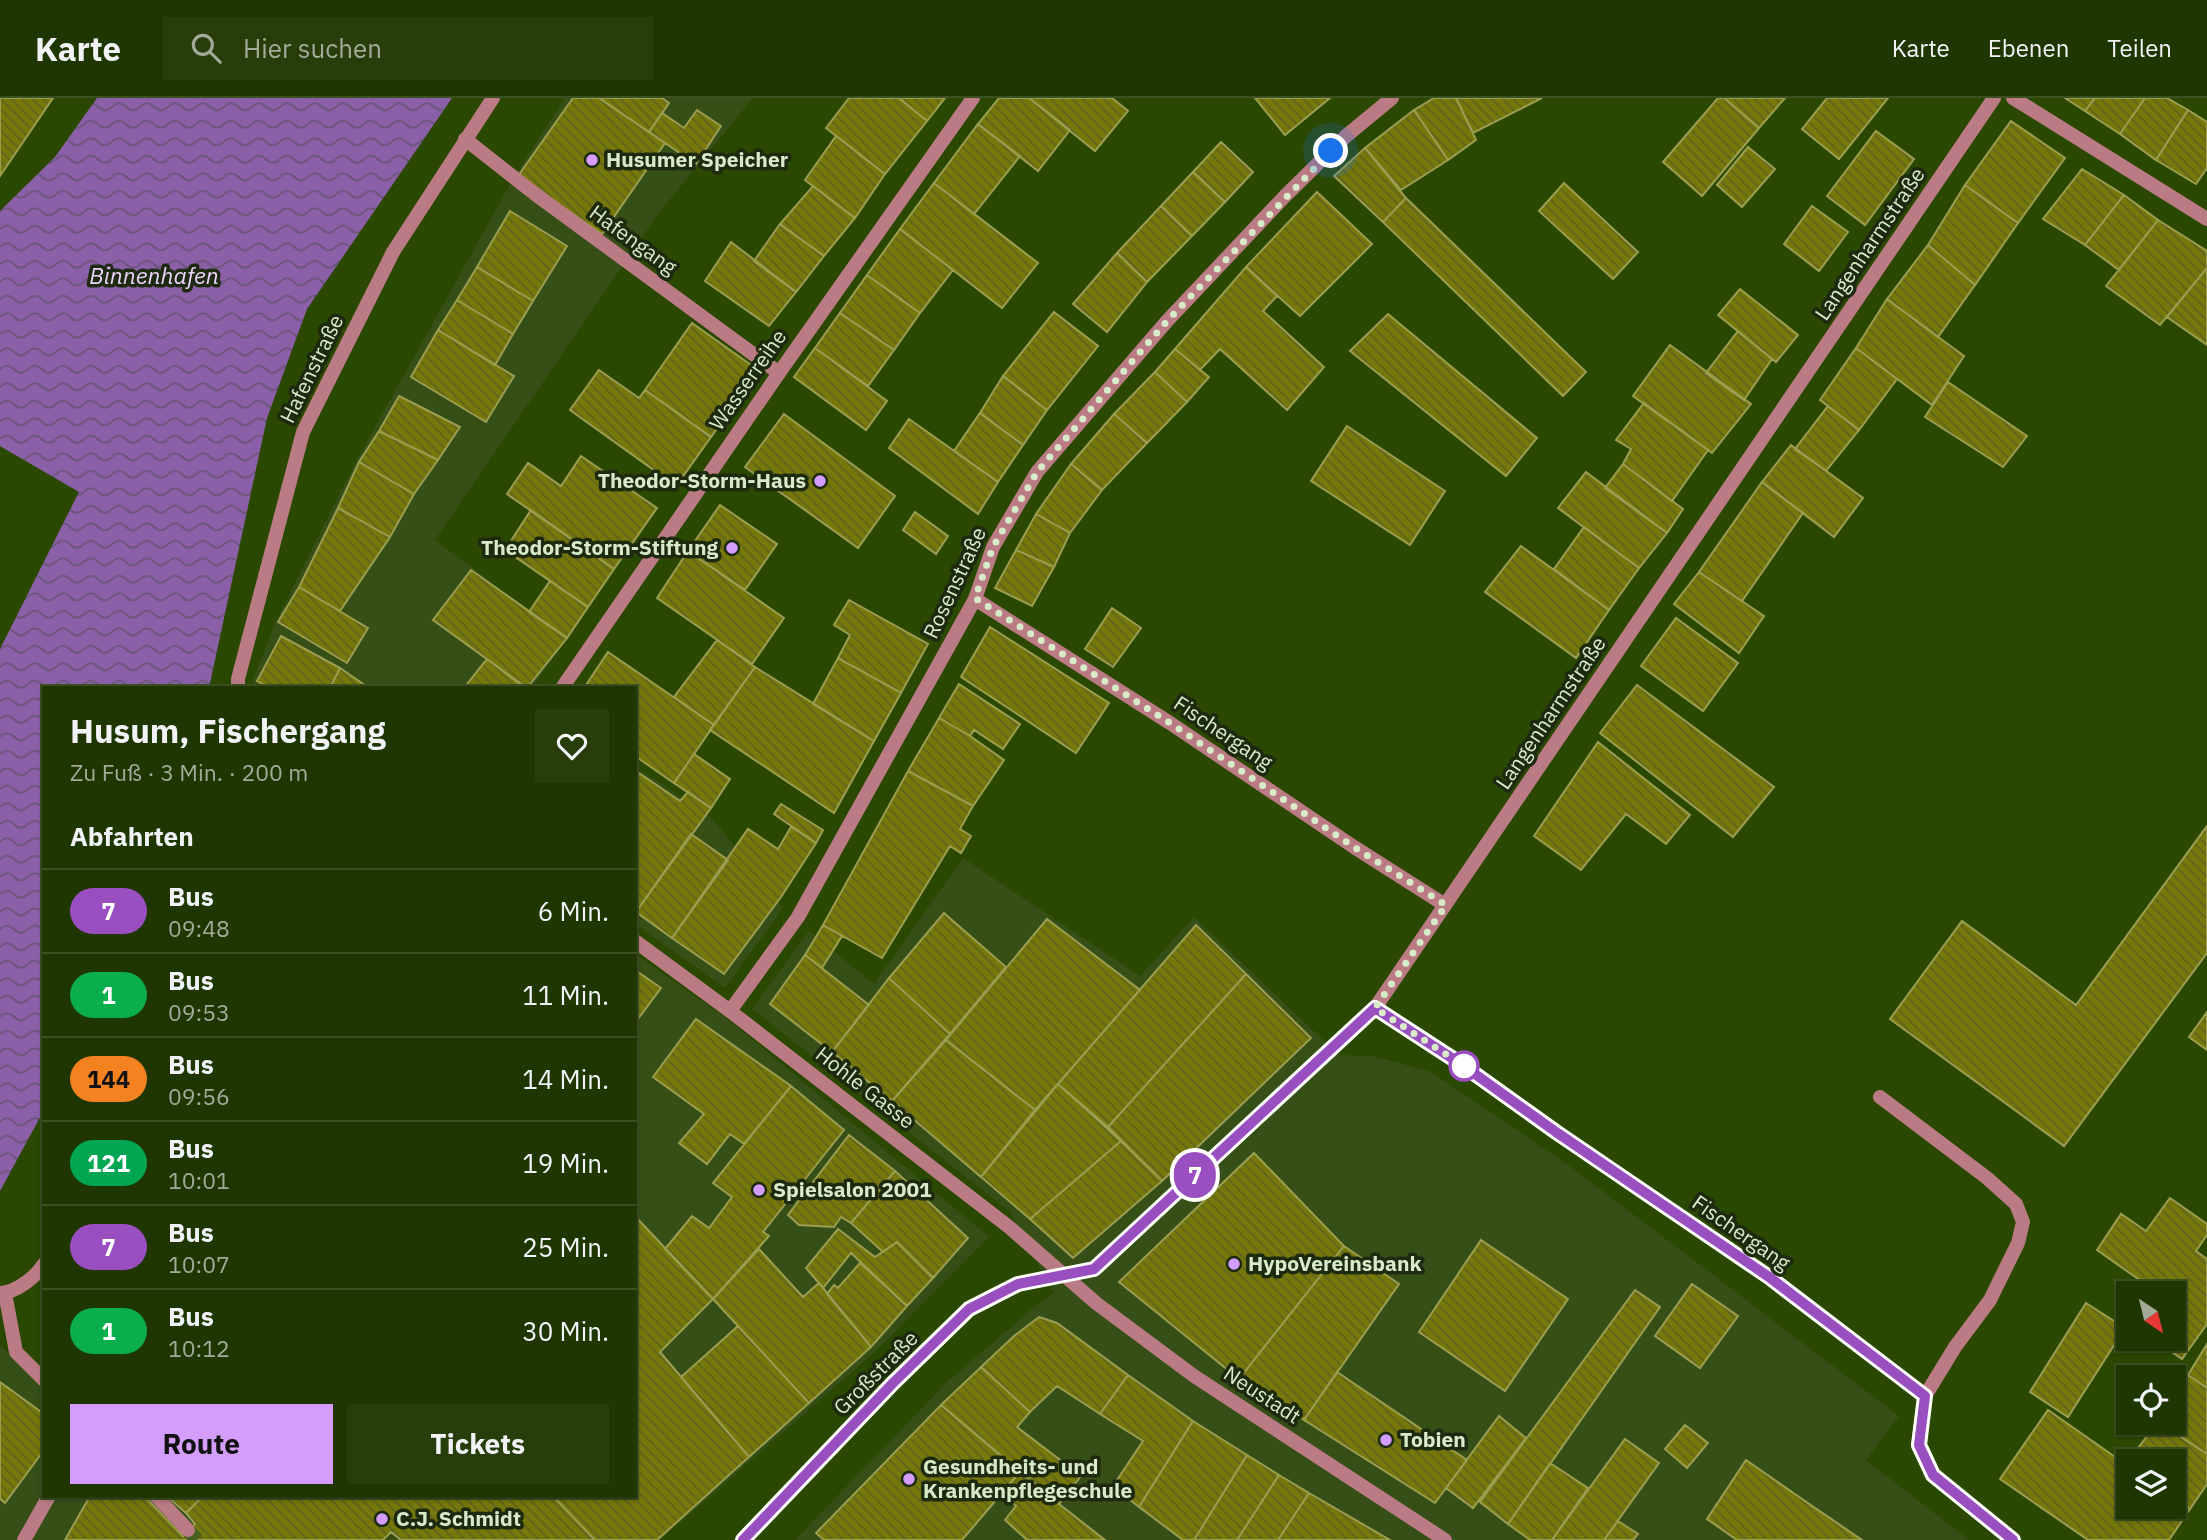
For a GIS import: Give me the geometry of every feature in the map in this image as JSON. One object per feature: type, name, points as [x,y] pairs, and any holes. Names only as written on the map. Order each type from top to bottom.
[{"type":"street","name":"Hafenstraße","points":[[238,686],[237,679],[303,432],[393,252],[493,98]]},
{"type":"street","name":"Wasserreihe","points":[[563,686],[973,98]]},
{"type":"street","name":"Rosenstraße","points":[[730,1011],[798,917],[975,598],[993,547],[1037,472],[1185,302],[1337,144],[1392,98]]},
{"type":"street","name":"Langenharmstraße","points":[[1064,1275],[1094,1269],[1375,1008],[1994,98]]},
{"type":"street","points":[[2012,98],[2207,219]]},
{"type":"street","name":"Hafengang","points":[[465,139],[534,194],[779,373]]},
{"type":"street","name":"Fischergang","points":[[975,598],[1446,905]]},
{"type":"street","name":"Hohle Gasse","points":[[637,942],[1009,1227],[1064,1275]]},
{"type":"street","name":"Fischergang","points":[[1375,1008],[1461,1064],[1769,1277],[1925,1396]]},
{"type":"street","points":[[1880,1097],[1987,1178],[2015,1204],[2023,1222],[2018,1243],[1990,1300],[1925,1396],[1919,1445],[1933,1475],[2013,1540]]},
{"type":"street","points":[[42,1268],[23,1284],[3,1293],[16,1352],[42,1378]]},
{"type":"street","name":"Großstraße","points":[[743,1540],[893,1383],[969,1309],[1018,1284],[1064,1275]]},
{"type":"street","name":"Neustadt","points":[[1064,1275],[1096,1303],[1194,1376],[1445,1540]]},
{"type":"street","points":[[24,1540],[49,1498]]},
{"type":"street","points":[[158,1498],[188,1530]]},
{"type":"shaded area","points":[[565,98],[753,98],[658,214],[435,540],[567,638],[533,686],[257,686],[252,682],[276,621],[356,461],[517,172]]},
{"type":"shaded area","points":[[637,767],[713,819],[783,908],[725,988],[637,925]]},
{"type":"shaded area","points":[[963,858],[1140,976],[1194,917],[1339,1055],[1374,1056],[1431,1072],[1567,1164],[1899,1416],[1866,1460],[1969,1540],[795,1540],[948,1381],[1054,1293],[1010,1212],[752,1009],[809,931],[874,984]]},
{"type":"shaded area","points":[[637,955],[729,1020],[989,1237],[876,1351],[660,1540],[0,1540],[0,1345],[42,1387],[42,1498],[637,1498]]},
{"type":"water","name":"Binnenhafen","points":[[97,98],[452,98],[307,309],[267,418],[209,686],[42,686],[42,1114],[0,1191],[0,649],[79,492],[0,446],[0,211],[55,157]]},
{"type":"building","points":[[0,98],[53,98],[0,176]]},
{"type":"building","name":"Husumer Speicher","points":[[573,98],[599,98],[665,143],[602,234],[518,176]]},
{"type":"building","points":[[599,98],[662,98],[669,103],[649,132]]},
{"type":"building","points":[[849,98],[899,98],[927,121],[885,174],[826,128]]},
{"type":"building","points":[[899,98],[945,98],[927,121]]},
{"type":"building","points":[[999,98],[1029,98],[1070,130],[1038,171],[978,124]]},
{"type":"building","points":[[1029,98],[1112,98],[1128,111],[1095,151]]},
{"type":"building","points":[[1255,98],[1330,98],[1285,135]]},
{"type":"building","points":[[1434,98],[1456,98],[1476,140],[1448,160],[1414,110]]},
{"type":"building","points":[[1456,98],[1542,98],[1473,133]]},
{"type":"building","points":[[1718,98],[1724,98],[1759,128],[1702,196],[1663,162]]},
{"type":"building","points":[[1724,98],[1785,98],[1759,128]]},
{"type":"building","points":[[1827,98],[1888,98],[1839,159],[1802,129]]},
{"type":"building","points":[[2065,98],[2095,98],[2085,111]]},
{"type":"building","points":[[2095,98],[2145,98],[2120,134],[2085,111]]},
{"type":"building","points":[[2145,98],[2167,98],[2188,110],[2156,160],[2120,134]]},
{"type":"building","points":[[697,110],[721,126],[696,164],[649,132],[662,113],[684,128]]},
{"type":"building","points":[[1414,110],[1448,160],[1401,190],[1365,148]]},
{"type":"building","points":[[2188,110],[2207,122],[2207,168],[2196,184],[2156,160]]},
{"type":"building","points":[[2011,121],[2065,158],[2018,223],[1965,185]]},
{"type":"building","points":[[978,124],[1020,156],[974,214],[934,183]]},
{"type":"building","points":[[1876,131],[1914,159],[1865,225],[1827,196]]},
{"type":"building","points":[[836,136],[885,174],[855,218],[805,180]]},
{"type":"building","points":[[1221,142],[1253,172],[1225,202],[1193,172]]},
{"type":"building","points":[[1748,147],[1775,169],[1742,207],[1717,185]]},
{"type":"building","points":[[1365,148],[1406,198],[1383,222],[1334,176]]},
{"type":"building","points":[[2082,169],[2124,195],[2085,245],[2043,219]]},
{"type":"building","points":[[1193,172],[1225,202],[1192,236],[1161,206]]},
{"type":"building","points":[[934,183],[1038,263],[1002,308],[900,229]]},
{"type":"building","points":[[1564,183],[1638,252],[1613,279],[1539,211]]},
{"type":"building","points":[[1965,185],[2018,223],[1975,285],[1928,245]]},
{"type":"building","points":[[813,186],[855,218],[824,256],[780,224]]},
{"type":"building","points":[[1317,192],[1372,244],[1300,316],[1246,267]]},
{"type":"building","points":[[2124,195],[2158,220],[2119,270],[2085,245]]},
{"type":"building","points":[[1406,198],[1586,372],[1563,396],[1383,222]]},
{"type":"building","points":[[1161,206],[1192,236],[1147,282],[1117,253]]},
{"type":"building","points":[[1812,206],[1848,232],[1819,271],[1784,244]]},
{"type":"building","points":[[510,211],[567,246],[533,301],[477,267]]},
{"type":"building","points":[[2158,220],[2207,251],[2207,268],[2160,325],[2106,286]]},
{"type":"building","points":[[780,224],[824,256],[796,292],[754,261]]},
{"type":"building","points":[[900,229],[953,270],[920,313],[867,275]]},
{"type":"building","points":[[731,242],[796,292],[769,326],[705,281]]},
{"type":"building","points":[[1928,245],[1975,285],[1938,337],[1887,299]]},
{"type":"building","points":[[1117,253],[1147,282],[1107,332],[1073,304]]},
{"type":"building","points":[[477,267],[533,301],[513,334],[457,300]]},
{"type":"building","points":[[1246,267],[1277,296],[1263,311],[1324,367],[1287,410],[1220,349],[1200,370],[1175,349]]},
{"type":"building","points":[[2207,268],[2207,345],[2167,317]]},
{"type":"building","points":[[867,275],[920,313],[894,350],[840,313]]},
{"type":"building","points":[[1740,289],[1798,335],[1776,362],[1718,315]]},
{"type":"building","points":[[1887,299],[1964,356],[1932,405],[1856,348]]},
{"type":"building","points":[[457,300],[513,334],[495,365],[438,330]]},
{"type":"building","points":[[1054,312],[1098,346],[1047,410],[1003,376]]},
{"type":"building","points":[[840,313],[894,350],[868,386],[815,348]]},
{"type":"building","points":[[1388,314],[1537,438],[1506,476],[1350,351]]},
{"type":"building","points":[[692,323],[758,370],[711,437],[645,390]]},
{"type":"building","points":[[438,330],[514,376],[486,422],[411,377]]},
{"type":"building","points":[[1738,331],[1772,359],[1744,400],[1706,373]]},
{"type":"building","points":[[1670,345],[1751,404],[1712,453],[1633,396]]},
{"type":"building","points":[[815,348],[887,401],[866,430],[794,377]]},
{"type":"building","points":[[1856,348],[1897,379],[1859,430],[1820,400]]},
{"type":"building","points":[[1175,349],[1209,377],[1187,402],[1155,372]]},
{"type":"building","points":[[599,370],[639,398],[645,390],[711,437],[676,486],[570,410]]},
{"type":"building","points":[[1155,372],[1187,402],[1147,443],[1114,414]]},
{"type":"building","points":[[1003,376],[1047,410],[1023,445],[980,413]]},
{"type":"building","points":[[1948,382],[2027,436],[2003,467],[1925,417]]},
{"type":"building","points":[[399,396],[460,427],[438,460],[379,431]]},
{"type":"building","points":[[1644,403],[1708,450],[1672,501],[1623,464],[1631,449],[1616,440]]},
{"type":"building","points":[[1828,406],[1859,430],[1826,471],[1795,449]]},
{"type":"building","points":[[980,413],[1023,445],[998,482],[954,451]]},
{"type":"building","name":"Theodor-Storm-Haus","points":[[784,414],[895,496],[858,548],[745,467]]},
{"type":"building","points":[[1114,414],[1147,443],[1102,490],[1071,464]]},
{"type":"building","points":[[909,419],[998,482],[978,514],[889,448]]},
{"type":"building","points":[[1347,426],[1445,491],[1410,545],[1311,481]]},
{"type":"building","points":[[379,431],[438,460],[414,494],[359,462]]},
{"type":"building","points":[[1791,445],[1863,498],[1834,537],[1762,482]]},
{"type":"building","points":[[581,456],[657,508],[614,569],[507,494],[528,463],[561,486]]},
{"type":"building","points":[[359,462],[414,494],[390,537],[338,508]]},
{"type":"building","points":[[1071,464],[1102,490],[1070,533],[1036,514]]},
{"type":"building","points":[[1623,464],[1683,509],[1667,533],[1605,488]]},
{"type":"building","points":[[1586,472],[1667,533],[1639,568],[1558,508]]},
{"type":"building","points":[[1762,482],[1803,513],[1742,601],[1699,572]]},
{"type":"building","name":"Theodor-Storm-Stiftung","points":[[720,505],[777,544],[745,590],[688,551]]},
{"type":"building","points":[[338,508],[390,537],[340,611],[299,587]]},
{"type":"building","points":[[531,510],[614,569],[588,607],[505,550]]},
{"type":"building","points":[[915,512],[948,536],[936,554],[903,530]]},
{"type":"building","points":[[1036,514],[1070,533],[1054,567],[1016,550]]},
{"type":"building","points":[[1584,527],[1639,568],[1609,610],[1554,569]]},
{"type":"building","points":[[1521,546],[1609,610],[1576,658],[1485,592]]},
{"type":"building","points":[[1016,550],[1054,567],[1032,606],[995,588]]},
{"type":"building","points":[[688,551],[784,618],[752,664],[657,598]]},
{"type":"building","points":[[471,570],[567,638],[529,686],[524,686],[433,620]]},
{"type":"building","points":[[1699,572],[1764,616],[1739,653],[1674,604]]},
{"type":"building","points":[[550,581],[588,607],[567,638],[529,612]]},
{"type":"building","points":[[299,587],[368,628],[347,663],[278,622]]},
{"type":"building","points":[[849,600],[928,644],[901,693],[838,658],[850,635],[834,625]]},
{"type":"building","points":[[1112,608],[1141,628],[1113,667],[1085,649]]},
{"type":"building","points":[[1676,618],[1738,663],[1703,711],[1641,666]]},
{"type":"building","points":[[990,627],[1109,703],[1076,753],[961,677]]},
{"type":"building","points":[[281,636],[340,668],[331,686],[266,686],[257,681]]},
{"type":"building","points":[[717,640],[755,667],[714,725],[674,697]]},
{"type":"building","points":[[608,652],[714,725],[674,783],[637,757],[637,686],[585,686]]},
{"type":"building","points":[[838,658],[901,693],[874,741],[813,704]]},
{"type":"building","points":[[487,659],[522,686],[466,686]]},
{"type":"building","points":[[755,667],[874,741],[834,813],[710,730]]},
{"type":"building","points":[[340,668],[366,686],[331,686]]},
{"type":"building","points":[[959,684],[1020,724],[1003,749],[974,730],[970,736],[939,718]]},
{"type":"building","points":[[1637,685],[1774,787],[1733,837],[1600,733]]},
{"type":"building","points":[[939,718],[1004,760],[973,806],[908,771]]},
{"type":"building","points":[[1598,742],[1690,815],[1666,844],[1626,814],[1581,870],[1534,836]]},
{"type":"building","points":[[694,754],[730,779],[711,808],[674,783]]},
{"type":"building","points":[[908,771],[973,806],[960,829],[971,836],[961,853],[950,846],[882,958],[823,925]]},
{"type":"building","points":[[639,773],[680,801],[688,792],[711,808],[637,911]]},
{"type":"building","points":[[781,804],[823,830],[816,843],[774,814]]},
{"type":"building","points":[[2207,826],[2207,953],[2064,1146],[1890,1019],[1962,921],[2076,1005]]},
{"type":"building","points":[[791,827],[816,843],[781,897],[724,974],[672,938],[748,829],[778,849]]},
{"type":"building","points":[[691,834],[728,860],[672,938],[637,911]]},
{"type":"building","points":[[944,913],[1006,967],[950,1034],[889,978]]},
{"type":"building","points":[[1047,919],[1140,990],[1035,1110],[946,1040]]},
{"type":"building","points":[[823,925],[842,936],[822,968],[805,955]]},
{"type":"building","points":[[1196,925],[1246,974],[1108,1127],[1058,1084]]},
{"type":"building","points":[[805,955],[869,1005],[832,1052],[770,1004]]},
{"type":"building","points":[[637,971],[661,988],[637,1020]]},
{"type":"building","points":[[1246,974],[1311,1038],[1162,1181],[1108,1127]]},
{"type":"building","points":[[889,978],[950,1034],[892,1101],[832,1052]]},
{"type":"building","points":[[2207,1012],[2207,1050],[2189,1037]]},
{"type":"building","points":[[696,1019],[791,1086],[744,1144],[730,1134],[707,1164],[679,1143],[704,1114],[653,1077]]},
{"type":"building","points":[[946,1040],[1035,1110],[981,1177],[892,1101]]},
{"type":"building","points":[[1058,1084],[1121,1141],[1030,1219],[981,1177]]},
{"type":"building","name":"Spielsalon 2001","points":[[791,1086],[844,1130],[763,1232],[769,1236],[713,1299],[665,1249],[692,1216],[709,1228],[732,1197],[713,1183]]},
{"type":"building","points":[[849,1135],[895,1171],[851,1223],[841,1217],[834,1227],[799,1225],[788,1215]]},
{"type":"building","points":[[1121,1141],[1162,1181],[1073,1258],[1030,1219]]},
{"type":"building","name":"HypoVereinsbank","points":[[1254,1153],[1344,1246],[1239,1379],[1119,1282]]},
{"type":"building","points":[[895,1171],[968,1238],[933,1278],[897,1242],[883,1252],[851,1223]]},
{"type":"building","points":[[2170,1198],[2207,1224],[2207,1235],[2196,1251],[2207,1259],[2207,1324],[2182,1359],[2170,1351],[2186,1351],[2186,1281],[2141,1281],[2097,1250],[2121,1214],[2146,1231]]},
{"type":"building","points":[[637,1218],[713,1299],[660,1352],[749,1457],[657,1540],[595,1540],[555,1498],[637,1498]]},
{"type":"building","points":[[838,1229],[875,1257],[897,1242],[933,1278],[907,1306],[851,1253],[823,1288],[806,1268]]},
{"type":"building","points":[[1481,1240],[1568,1299],[1505,1391],[1419,1332]]},
{"type":"building","points":[[1344,1246],[1399,1284],[1304,1420],[1239,1379]]},
{"type":"building","points":[[759,1249],[803,1297],[819,1283],[871,1347],[809,1403],[713,1299]]},
{"type":"building","points":[[860,1263],[907,1306],[871,1347],[827,1294],[834,1285],[838,1288]]},
{"type":"building","points":[[1692,1284],[1738,1316],[1700,1368],[1655,1336]]},
{"type":"building","points":[[1635,1290],[1660,1307],[1508,1524],[1480,1502]]},
{"type":"building","points":[[2086,1303],[2116,1322],[2116,1342],[2068,1417],[2030,1392]]},
{"type":"building","points":[[1039,1317],[1057,1323],[1128,1375],[1100,1414],[1057,1386],[1030,1412],[981,1367]]},
{"type":"building","points":[[738,1326],[809,1403],[749,1457],[681,1377]]},
{"type":"building","points":[[2207,1344],[2207,1388],[2188,1375]]},
{"type":"building","points":[[981,1367],[1030,1412],[1017,1427],[1081,1476],[1059,1504],[941,1405]]},
{"type":"building","name":"Tobien","points":[[1337,1372],[1467,1460],[1435,1503],[1304,1420]]},
{"type":"building","points":[[1128,1375],[1193,1421],[1139,1507],[1113,1486],[1143,1441],[1100,1414]]},
{"type":"building","points":[[2188,1375],[2207,1388],[2207,1454],[2178,1435],[2186,1435]]},
{"type":"building","points":[[0,1382],[42,1413],[42,1453],[5,1503],[0,1499]]},
{"type":"building","points":[[941,1405],[1020,1472],[962,1540],[824,1540],[816,1533]]},
{"type":"building","points":[[2048,1410],[2116,1458],[2116,1519],[2183,1519],[2169,1540],[2088,1540],[2000,1479]]},
{"type":"building","points":[[1499,1416],[1526,1438],[1473,1508],[1446,1488]]},
{"type":"building","points":[[1193,1421],[1247,1455],[1194,1540],[1183,1540],[1139,1507]]},
{"type":"building","points":[[1685,1425],[1708,1443],[1687,1468],[1665,1449]]},
{"type":"building","points":[[2148,1435],[2178,1435],[2207,1454],[2207,1484],[2190,1509],[2186,1506],[2186,1449],[2137,1449]]},
{"type":"building","points":[[1625,1439],[1659,1463],[1604,1540],[1552,1540]]},
{"type":"building","points":[[1247,1455],[1279,1475],[1237,1540],[1194,1540]]},
{"type":"building","points":[[1746,1460],[1862,1540],[1737,1540],[1707,1519]]},
{"type":"building","points":[[1550,1463],[1588,1488],[1552,1540],[1530,1540],[1508,1524]]},
{"type":"building","points":[[1020,1472],[1105,1540],[1027,1540],[1005,1520],[1016,1506],[1001,1493]]},
{"type":"building","points":[[1279,1475],[1309,1493],[1278,1540],[1237,1540]]},
{"type":"building","points":[[1309,1493],[1390,1540],[1278,1540]]},
{"type":"building","name":"C.J. Schmidt","points":[[89,1498],[146,1498],[183,1536],[195,1524],[186,1513],[201,1498],[555,1498],[595,1540],[401,1540],[391,1532],[383,1540],[65,1540]]},
{"type":"building","points":[[169,1498],[201,1498],[186,1513]]},
{"type":"building","points":[[1618,1521],[1638,1534],[1633,1540],[1604,1540]]},
{"type":"tunnel","points":[[188,1530],[197,1540]]},
{"type":"bus line","name":"7","points":[[743,1540],[893,1383],[969,1309],[1018,1284],[1094,1269],[1375,1008],[1461,1064],[1769,1277],[1925,1396],[1919,1445],[1933,1475],[2013,1540]]},
{"type":"place","name":"Husumer Speicher","points":[[592,160]]},
{"type":"place","name":"Theodor-Storm-Haus","points":[[820,481]]},
{"type":"place","name":"Theodor-Storm-Stiftung","points":[[732,548]]},
{"type":"place","name":"Spielsalon 2001","points":[[759,1190]]},
{"type":"place","name":"HypoVereinsbank","points":[[1234,1264]]},
{"type":"place","name":"Tobien","points":[[1386,1440]]},
{"type":"place","name":"Gesundheits- und Krankenpflegeschule","points":[[909,1479]]},
{"type":"place","name":"C.J. Schmidt","points":[[382,1519]]},
{"type":"route","points":[[1331,151],[1167,321],[1037,472],[993,547],[975,598],[1446,905],[1375,1008],[1464,1066]]}]
